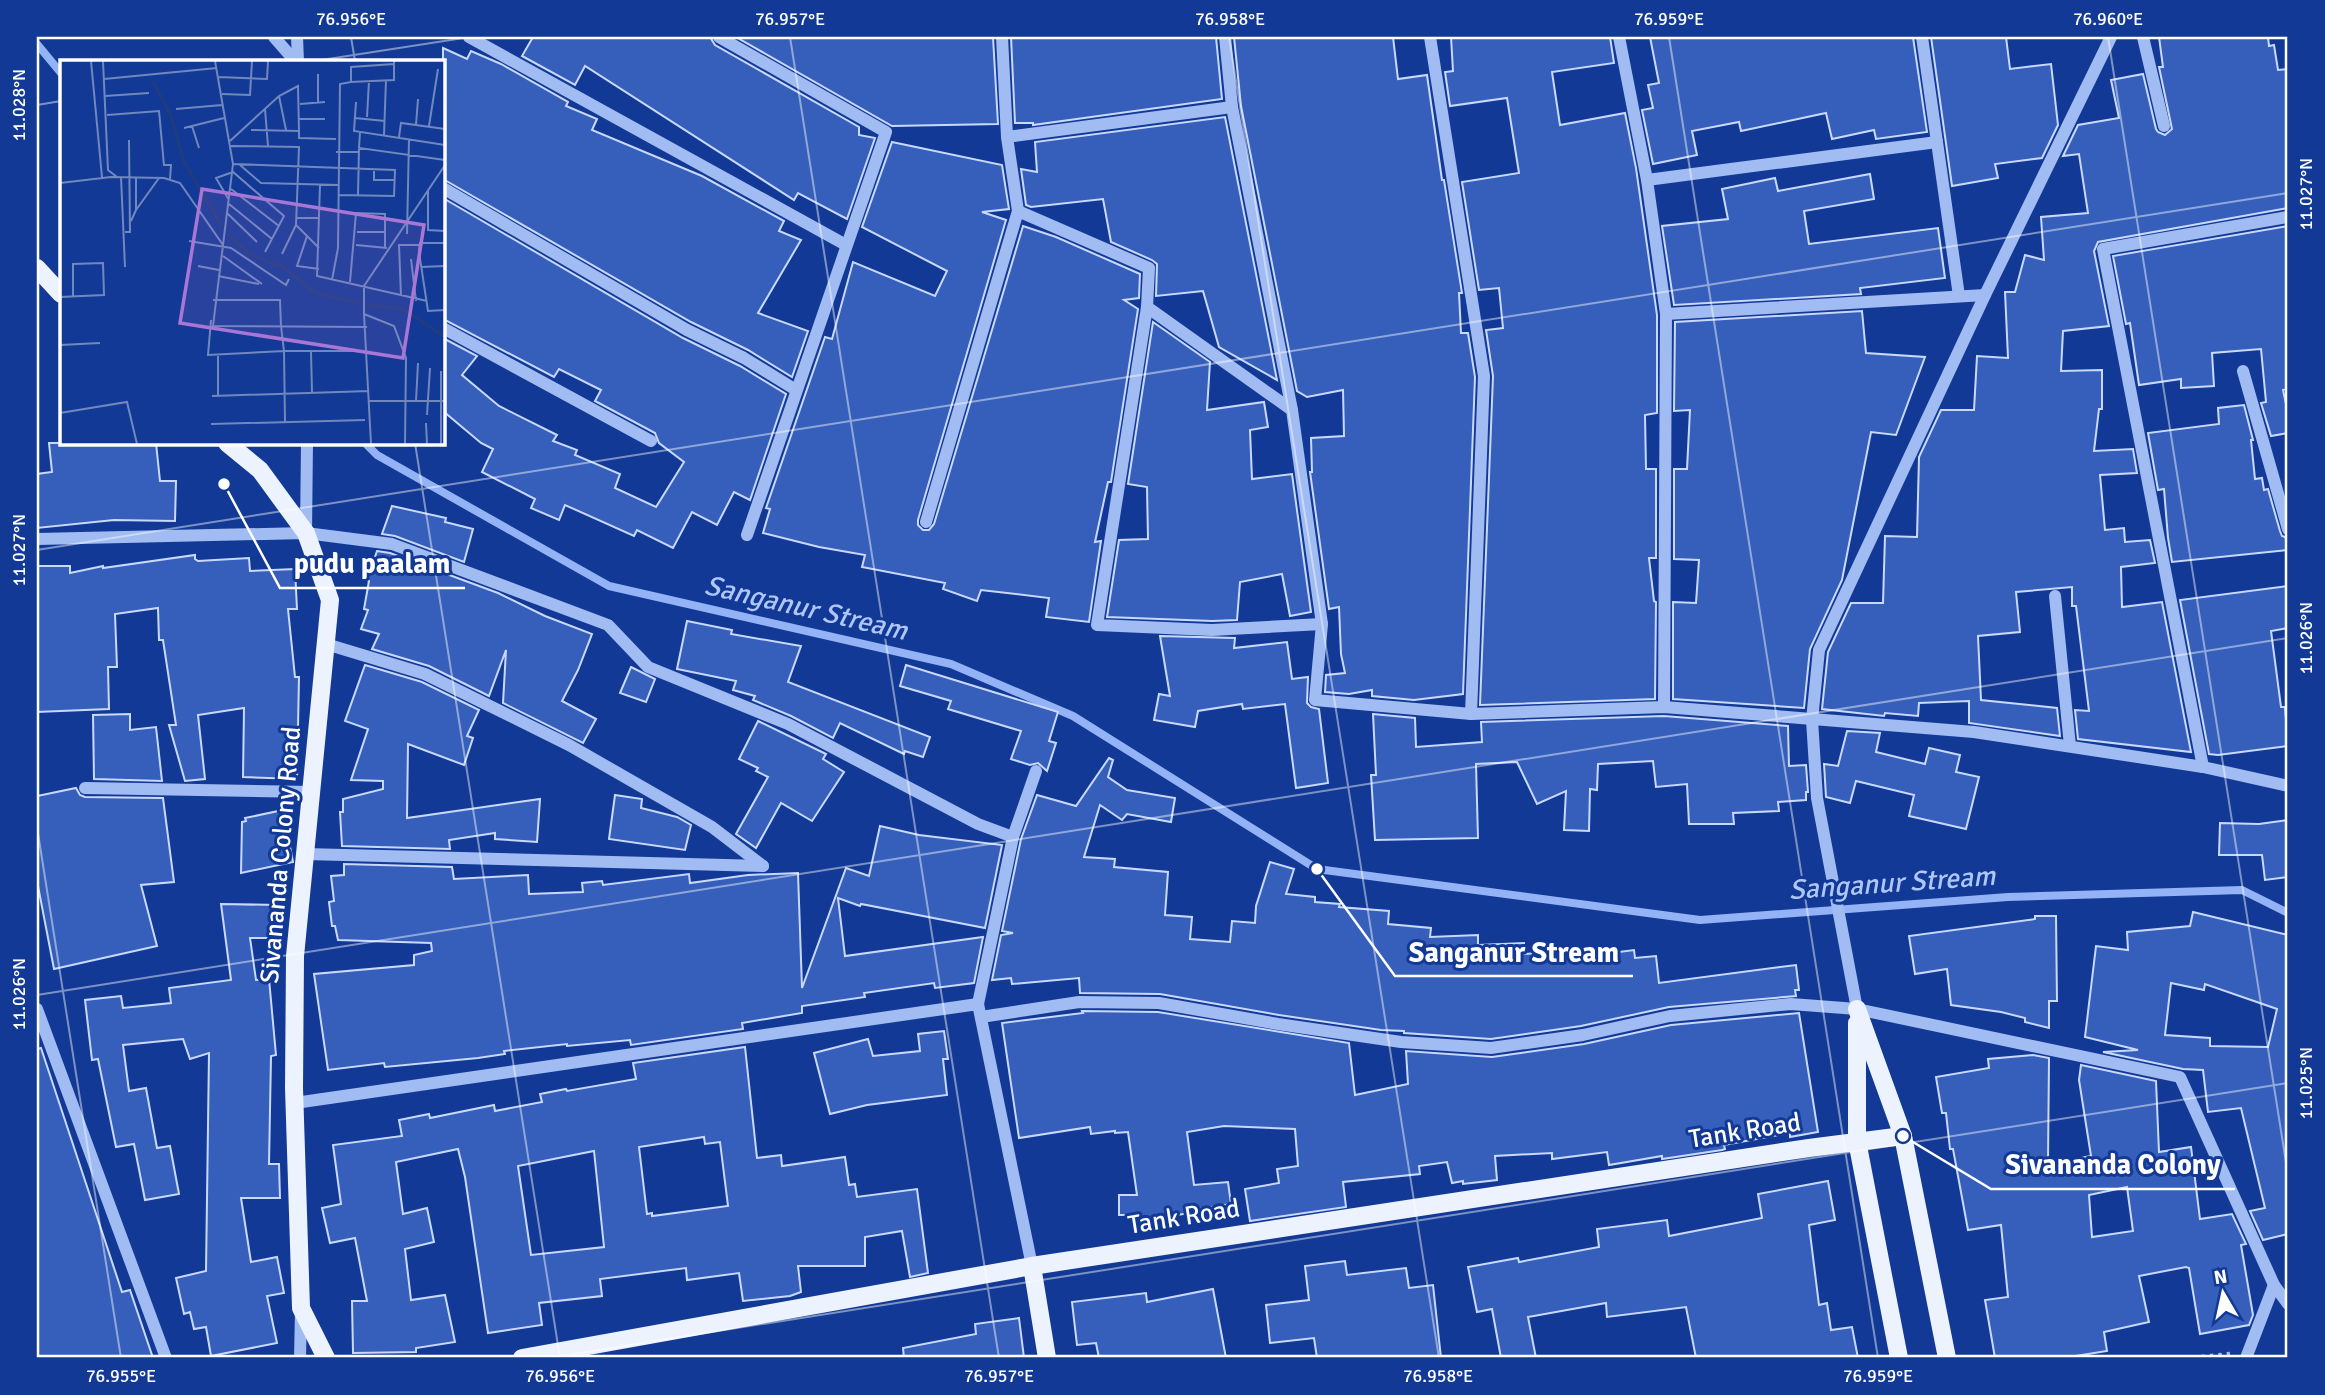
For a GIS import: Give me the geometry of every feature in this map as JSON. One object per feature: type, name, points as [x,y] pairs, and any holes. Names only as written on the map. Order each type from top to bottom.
[{"type":"main road","points":[[37,268],[60,293]]},
{"type":"main road","name":"Sivananda Colony Road","points":[[228,444],[260,470],[306,533],[330,600],[295,956],[295,1103],[301,1307]]},
{"type":"main road","points":[[1857,1009],[1903,1136],[1947,1358]]},
{"type":"main road","points":[[1857,1009],[1857,1141],[1899,1358]]},
{"type":"main road","name":"Tank Road","points":[[522,1358],[1032,1266],[1903,1136]]},
{"type":"main road","points":[[1032,1266],[1047,1358]]},
{"type":"main road","points":[[301,1307],[326,1358]]},
{"type":"street","points":[[274,37],[295,60]]},
{"type":"street","points":[[296,60],[297,37]]},
{"type":"street","points":[[469,37],[846,245]]},
{"type":"street","points":[[719,37],[886,132],[747,535]]},
{"type":"street","points":[[926,523],[1018,211],[1007,137],[1002,37]]},
{"type":"street","points":[[1226,37],[1232,107],[1292,410],[1322,624],[1315,699],[1471,714],[1664,707],[1974,732],[2203,767],[2288,786]]},
{"type":"street","points":[[1430,37],[1484,376],[1471,714]]},
{"type":"street","points":[[1619,37],[1647,180],[1666,314],[1664,707]]},
{"type":"street","points":[[1922,37],[1959,296]]},
{"type":"street","points":[[1857,1009],[1817,798],[1812,720],[1819,650],[1984,295],[2111,37]]},
{"type":"street","points":[[2143,37],[2164,126]]},
{"type":"street","points":[[1007,137],[1232,107]]},
{"type":"street","points":[[1647,180],[1937,142]]},
{"type":"street","points":[[444,189],[796,390]]},
{"type":"street","points":[[1018,211],[1149,268],[1147,307],[1097,625],[1212,630],[1322,624]]},
{"type":"street","points":[[2203,767],[2102,249],[2288,217]]},
{"type":"street","points":[[1666,314],[1984,295]]},
{"type":"street","points":[[1147,307],[1292,410]]},
{"type":"street","points":[[444,329],[651,441]]},
{"type":"street","points":[[2244,371],[2288,529]]},
{"type":"street","points":[[306,533],[307,444]]},
{"type":"street","points":[[37,539],[306,533],[392,544],[608,625],[648,667],[788,724],[966,818],[1013,837]]},
{"type":"street","points":[[2055,596],[2070,746]]},
{"type":"street","points":[[305,854],[763,866],[712,827],[569,745],[425,674],[326,644]]},
{"type":"street","points":[[1032,1266],[979,1010],[1013,837],[1035,771]]},
{"type":"street","points":[[85,788],[311,792]]},
{"type":"street","points":[[295,1103],[979,1010],[1079,1002],[1159,1003],[1401,1042],[1491,1048],[1583,1035],[1670,1016],[1791,1004],[1857,1009],[2180,1077],[2273,1285],[2288,1304]]},
{"type":"street","points":[[37,1009],[166,1358]]},
{"type":"street","points":[[2242,1357],[2273,1285]]},
{"type":"street","points":[[300,1358],[301,1307]]},
{"type":"path","points":[[2193,1358],[2231,1354],[2242,1357]]},
{"type":"building","points":[[533,37],[710,37],[715,45],[859,127],[859,135],[875,138],[847,219],[798,193],[794,200],[585,66],[575,85],[522,56]]},
{"type":"building","points":[[736,37],[993,37],[998,124],[892,126]]},
{"type":"building","points":[[1011,37],[1216,37],[1222,99],[1033,125],[1015,123]]},
{"type":"building","points":[[1234,37],[1393,37],[1398,79],[1427,75],[1462,293],[1459,293],[1461,333],[1468,333],[1475,377],[1463,694],[1414,700],[1372,696],[1372,690],[1349,694],[1325,692],[1326,675],[1345,673],[1341,654],[1339,607],[1329,609],[1310,472],[1311,438],[1344,436],[1343,390],[1307,397],[1297,391],[1241,106]]},
{"type":"building","points":[[1451,37],[1610,37],[1614,63],[1552,72],[1560,125],[1625,113],[1636,168],[1657,315],[1657,413],[1645,415],[1646,469],[1656,469],[1656,558],[1649,558],[1656,602],[1655,699],[1480,705],[1493,376],[1486,330],[1503,328],[1499,288],[1479,290],[1462,182],[1519,173],[1507,98],[1450,106],[1445,72],[1453,71]]},
{"type":"building","points":[[1650,37],[1913,37],[1927,132],[1876,139],[1874,130],[1832,139],[1826,113],[1741,131],[1739,122],[1692,131],[1697,155],[1653,164],[1642,110],[1653,108],[1648,85],[1659,83]]},
{"type":"building","points":[[1931,37],[2006,37],[2010,69],[2051,64],[2058,125],[2042,158],[1995,164],[1998,178],[1952,186]]},
{"type":"building","points":[[2159,37],[2268,37],[2269,46],[2274,45],[2278,70],[2288,69],[2288,208],[2098,242],[2094,251],[2109,326],[2063,331],[2061,371],[2102,370],[2102,409],[2099,409],[2094,451],[2133,449],[2137,473],[2100,475],[2105,530],[2124,528],[2125,542],[2150,540],[2155,563],[2121,567],[2122,607],[2162,602],[2191,752],[2078,739],[2075,710],[2089,711],[2076,606],[2072,606],[2072,587],[2016,592],[2020,632],[1978,636],[1981,700],[2057,708],[2060,736],[1969,723],[1969,701],[1919,703],[1918,716],[1885,713],[1884,716],[1822,709],[1828,652],[1851,603],[1883,603],[1885,536],[1917,537],[1919,457],[1941,410],[1974,410],[1977,356],[2008,358],[2005,292],[2015,292],[2025,255],[2044,260],[2041,217],[2088,213],[2079,154],[2063,156],[2078,125],[2119,118],[2111,80],[2143,74],[2156,129],[2165,135],[2172,129],[2159,67],[2163,67]]},
{"type":"building","points":[[443,48],[467,59],[471,51],[501,64],[568,102],[566,106],[597,119],[592,130],[702,176],[784,221],[779,231],[801,240],[758,313],[808,331],[792,377],[444,180]]},
{"type":"building","points":[[1225,117],[1277,380],[1219,347],[1203,291],[1156,296],[1157,264],[1111,242],[1103,199],[1031,207],[1026,205],[1021,169],[1037,172],[1035,142]]},
{"type":"building","points":[[892,142],[1002,165],[1009,209],[982,212],[1006,220],[918,520],[918,525],[923,530],[929,530],[934,524],[1023,226],[1056,237],[1140,274],[1139,298],[1124,300],[1138,309],[1111,482],[1108,482],[1095,542],[1101,541],[1089,622],[1046,617],[1049,598],[981,590],[977,601],[943,589],[945,583],[862,567],[865,555],[763,533],[770,509],[766,508],[825,337],[832,339],[853,262],[935,296],[947,271],[862,227]]},
{"type":"building","points":[[1870,174],[1874,199],[1804,211],[1809,244],[1938,228],[1945,278],[1860,288],[1861,294],[1674,305],[1662,226],[1728,219],[1722,189],[1775,178],[1778,191]]},
{"type":"building","points":[[444,199],[683,338],[740,366],[786,394],[750,500],[734,492],[717,525],[692,512],[673,548],[637,530],[634,536],[565,505],[559,520],[531,508],[535,499],[482,472],[493,449],[481,443],[444,412],[444,339],[477,356],[462,375],[499,406],[557,435],[553,441],[577,450],[575,455],[620,474],[615,488],[656,507],[684,462],[659,443],[655,433],[595,401],[601,390],[559,369],[554,377],[444,320]]},
{"type":"building","points":[[2288,226],[2288,389],[2283,390],[2288,413],[2288,433],[2271,436],[2261,403],[2266,402],[2261,349],[2212,353],[2214,386],[2181,388],[2181,379],[2139,385],[2130,323],[2126,324],[2113,256]]},
{"type":"building","points":[[1862,311],[1866,353],[1925,357],[1896,435],[1871,432],[1842,580],[1810,649],[1804,708],[1673,699],[1673,602],[1696,603],[1699,560],[1674,559],[1674,469],[1687,469],[1690,410],[1674,411],[1675,322]]},
{"type":"building","points":[[1153,322],[1210,362],[1207,410],[1264,402],[1268,427],[1250,430],[1252,479],[1292,474],[1311,612],[1290,616],[1282,574],[1240,582],[1237,620],[1107,617],[1119,540],[1148,539],[1147,487],[1128,484]]},
{"type":"building","points":[[2244,405],[2253,440],[2255,479],[2262,478],[2264,490],[2268,489],[2282,536],[2288,538],[2288,550],[2172,562],[2164,489],[2158,490],[2148,433],[2219,424],[2218,408]]},
{"type":"building","points":[[49,443],[156,444],[160,481],[176,481],[175,521],[114,520],[37,528],[37,474],[52,472]]},
{"type":"building","points":[[392,506],[446,518],[445,522],[473,529],[464,562],[395,536],[382,534]]},
{"type":"building","points":[[377,551],[390,553],[498,593],[545,616],[592,634],[562,701],[596,719],[583,743],[503,703],[506,650],[489,696],[429,666],[372,649],[379,634],[361,629],[368,610],[364,609],[367,580]]},
{"type":"building","points":[[195,555],[198,561],[249,558],[250,571],[295,569],[297,609],[288,609],[295,677],[299,677],[297,779],[243,777],[244,708],[198,715],[205,779],[185,781],[169,725],[176,725],[163,640],[159,640],[158,608],[115,614],[117,667],[108,667],[109,709],[37,712],[37,566],[70,566],[70,573],[103,566]]},
{"type":"building","points":[[2288,586],[2288,628],[2271,631],[2281,707],[2285,707],[2288,746],[2209,754],[2180,600]]},
{"type":"building","points":[[687,621],[732,630],[731,634],[801,646],[788,682],[930,737],[923,757],[905,751],[904,754],[840,723],[833,738],[753,700],[755,696],[733,690],[736,681],[677,669]]},
{"type":"building","points":[[1160,636],[1235,638],[1234,648],[1287,642],[1292,679],[1308,677],[1307,703],[1319,709],[1328,783],[1296,788],[1285,704],[1243,709],[1242,704],[1198,711],[1195,727],[1154,720],[1159,694],[1170,696]]},
{"type":"building","points":[[365,665],[422,682],[479,710],[467,736],[473,738],[464,765],[408,744],[407,818],[540,799],[537,842],[495,839],[495,833],[449,840],[450,849],[342,846],[340,812],[343,812],[343,799],[383,789],[383,781],[351,780],[368,729],[345,721]]},
{"type":"building","points":[[906,665],[1058,712],[1049,741],[1056,743],[1047,771],[1038,763],[1030,765],[1011,759],[1021,731],[948,709],[951,701],[900,686]]},
{"type":"building","points":[[631,667],[655,679],[646,702],[620,693]]},
{"type":"building","points":[[130,714],[130,730],[156,727],[162,781],[94,779],[93,715]]},
{"type":"building","points":[[1373,714],[1415,718],[1416,747],[1482,742],[1481,722],[1664,716],[1788,726],[1789,766],[1806,765],[1808,792],[1806,800],[1778,802],[1779,811],[1733,813],[1734,824],[1689,824],[1687,784],[1656,787],[1653,761],[1598,764],[1597,790],[1590,789],[1589,831],[1564,830],[1566,791],[1537,804],[1517,762],[1476,764],[1478,838],[1375,840],[1371,775],[1376,775]]},
{"type":"building","points":[[758,721],[826,754],[823,759],[844,772],[812,821],[781,803],[756,848],[736,834],[768,777],[756,771],[758,768],[739,759]]},
{"type":"building","points":[[1847,731],[1880,733],[1876,752],[1925,764],[1929,748],[1960,755],[1956,772],[1979,777],[1966,829],[1909,816],[1914,795],[1856,781],[1850,803],[1826,797],[1824,764],[1838,766]]},
{"type":"building","points":[[1109,758],[1113,760],[1108,777],[1127,790],[1175,798],[1171,822],[1127,814],[1122,820],[1100,805],[1084,857],[1115,859],[1114,867],[1168,872],[1165,915],[1192,917],[1190,939],[1230,942],[1232,921],[1255,923],[1256,906],[1270,862],[1294,869],[1286,894],[1315,897],[1315,902],[1340,904],[1339,907],[1389,911],[1388,924],[1431,928],[1430,937],[1478,935],[1478,945],[1524,943],[1524,954],[1569,951],[1611,953],[1634,950],[1635,958],[1656,956],[1659,983],[1796,965],[1799,990],[1795,990],[1796,996],[1669,1007],[1581,1026],[1491,1039],[1381,1030],[1160,994],[1080,993],[1079,978],[1012,984],[1011,978],[992,980],[1001,935],[1013,933],[1002,931],[1021,839],[1037,795],[1076,806]]},
{"type":"building","points":[[76,788],[80,795],[85,797],[163,798],[174,882],[141,885],[157,946],[54,969],[37,881],[37,796]]},
{"type":"building","points":[[615,795],[642,799],[641,808],[677,817],[691,825],[685,850],[609,839]]},
{"type":"building","points":[[283,810],[293,862],[241,873],[242,822],[246,821],[245,818]]},
{"type":"building","points":[[2288,820],[2288,877],[2265,880],[2262,855],[2219,855],[2220,823],[2259,824]]},
{"type":"building","points":[[880,826],[919,835],[1002,845],[985,928],[861,904],[860,906],[838,898],[845,956],[983,937],[974,983],[935,988],[934,983],[864,993],[865,997],[802,1006],[802,1013],[742,1023],[743,1029],[631,1045],[630,1040],[567,1044],[504,1051],[505,1054],[478,1058],[385,1067],[384,1063],[328,1070],[314,974],[414,965],[414,955],[432,951],[431,943],[338,940],[335,926],[332,926],[329,902],[334,901],[331,876],[344,875],[344,864],[452,867],[454,879],[528,875],[529,894],[583,892],[582,883],[602,881],[603,885],[689,874],[690,883],[748,875],[798,873],[802,988],[846,868],[869,876]]},
{"type":"building","points":[[221,904],[277,905],[277,938],[250,938],[256,980],[269,979],[276,1055],[271,1056],[269,1164],[279,1164],[280,1198],[241,1198],[251,1262],[277,1257],[284,1293],[267,1296],[277,1343],[211,1356],[206,1327],[194,1329],[190,1312],[184,1314],[176,1278],[206,1271],[209,1053],[190,1059],[183,1039],[123,1045],[129,1091],[146,1088],[157,1148],[170,1146],[179,1194],[145,1200],[134,1144],[116,1147],[98,1059],[92,1060],[85,1000],[121,996],[123,1008],[171,1003],[169,988],[231,980]]},
{"type":"building","points":[[2193,912],[2288,935],[2288,1234],[2263,1240],[2250,1211],[2265,1208],[2241,1108],[2208,1112],[2203,1070],[2183,1069],[2103,1052],[2138,1050],[2085,1037],[2096,946],[2128,950],[2127,932],[2190,926]],"holes":[[[2171,983],[2204,990],[2205,984],[2277,1009],[2268,1047],[2210,1046],[2210,1038],[2165,1035]]]},
{"type":"building","points":[[2035,916],[2056,916],[2057,1001],[2049,1001],[2049,1028],[2001,1012],[1951,1005],[1947,969],[1915,974],[1909,936],[2035,919]]},
{"type":"building","points":[[1082,1011],[1158,1012],[1349,1043],[1355,1095],[1408,1084],[1406,1051],[1492,1057],[1584,1044],[1671,1025],[1799,1013],[1818,1132],[1790,1137],[1790,1133],[1724,1145],[1725,1149],[1722,1150],[1609,1165],[1607,1152],[1552,1159],[1552,1153],[1495,1156],[1497,1180],[1463,1184],[1463,1181],[1452,1183],[1447,1162],[1419,1166],[1420,1174],[1343,1182],[1346,1207],[1250,1221],[1245,1189],[1279,1183],[1277,1169],[1298,1166],[1295,1129],[1224,1126],[1187,1132],[1194,1185],[1228,1182],[1231,1204],[1197,1209],[1198,1212],[1134,1221],[1133,1215],[1119,1215],[1119,1195],[1137,1195],[1128,1132],[1091,1134],[1090,1127],[1019,1138],[1002,1023],[1083,1013]]},
{"type":"building","points":[[944,1031],[948,1059],[943,1059],[947,1095],[867,1105],[830,1114],[814,1053],[868,1039],[873,1056],[920,1051],[918,1034]]},
{"type":"building","points":[[745,1047],[757,1158],[781,1155],[782,1166],[845,1157],[849,1185],[855,1184],[857,1197],[917,1189],[928,1273],[910,1277],[902,1231],[865,1237],[865,1266],[798,1266],[801,1292],[790,1296],[743,1301],[739,1273],[687,1280],[686,1268],[600,1279],[602,1296],[539,1303],[542,1325],[488,1333],[465,1177],[458,1149],[396,1162],[403,1214],[427,1208],[434,1242],[405,1249],[411,1300],[445,1295],[455,1342],[416,1348],[416,1352],[353,1353],[352,1301],[367,1301],[355,1238],[330,1243],[322,1208],[341,1204],[333,1145],[402,1136],[399,1120],[429,1114],[430,1118],[494,1105],[495,1111],[542,1102],[540,1094],[636,1079],[633,1063]],"holes":[[[704,1137],[705,1144],[720,1142],[728,1206],[652,1216],[652,1213],[647,1214],[639,1147]],[[594,1151],[604,1247],[531,1255],[518,1166]]]},
{"type":"building","points":[[41,1048],[122,1292],[130,1290],[153,1358],[37,1358],[37,1049]]},
{"type":"building","points":[[2033,1055],[2049,1058],[2048,1164],[2091,1156],[2079,1080],[2081,1065],[2156,1081],[2159,1152],[2191,1147],[2200,1219],[2232,1214],[2246,1244],[2241,1245],[2253,1315],[2249,1325],[2200,1334],[2189,1268],[2186,1267],[2139,1276],[2149,1322],[2104,1332],[2107,1351],[2063,1358],[1995,1358],[1985,1300],[2008,1297],[2001,1225],[1968,1230],[1953,1149],[1950,1149],[1946,1113],[1942,1113],[1936,1077],[1989,1068],[1988,1059]],"holes":[[[2127,1187],[2133,1231],[2092,1237],[2089,1195]]]},
{"type":"building","points":[[1828,1181],[1835,1220],[1809,1225],[1819,1305],[1827,1303],[1831,1330],[1852,1327],[1858,1358],[1696,1358],[1686,1307],[1607,1317],[1606,1303],[1528,1317],[1536,1358],[1501,1358],[1492,1309],[1477,1312],[1468,1267],[1518,1258],[1519,1262],[1599,1247],[1597,1229],[1667,1220],[1669,1236],[1762,1218],[1758,1194]]},
{"type":"building","points":[[1345,1261],[1347,1275],[1406,1268],[1409,1288],[1433,1285],[1441,1358],[1317,1358],[1314,1338],[1270,1343],[1266,1305],[1309,1300],[1305,1266]]},
{"type":"building","points":[[1213,1289],[1226,1358],[1099,1358],[1096,1343],[1077,1345],[1072,1302],[1146,1293],[1147,1302]]},
{"type":"building","points":[[1019,1318],[1024,1358],[904,1358],[903,1348],[976,1334],[975,1324]]},
{"type":"waterway","points":[[37,44],[60,72]]},
{"type":"waterway","name":"Sanganur Stream","points":[[366,444],[377,455],[609,586],[951,664],[1073,716],[1317,869],[1700,920],[2008,897],[2242,890],[2288,913]]},
{"type":"place","name":"pudu paalam","points":[[224,484]]},
{"type":"place","name":"Sanganur Stream","points":[[1317,869]]},
{"type":"place","name":"Sivananda Colony","points":[[1903,1136]]}]
